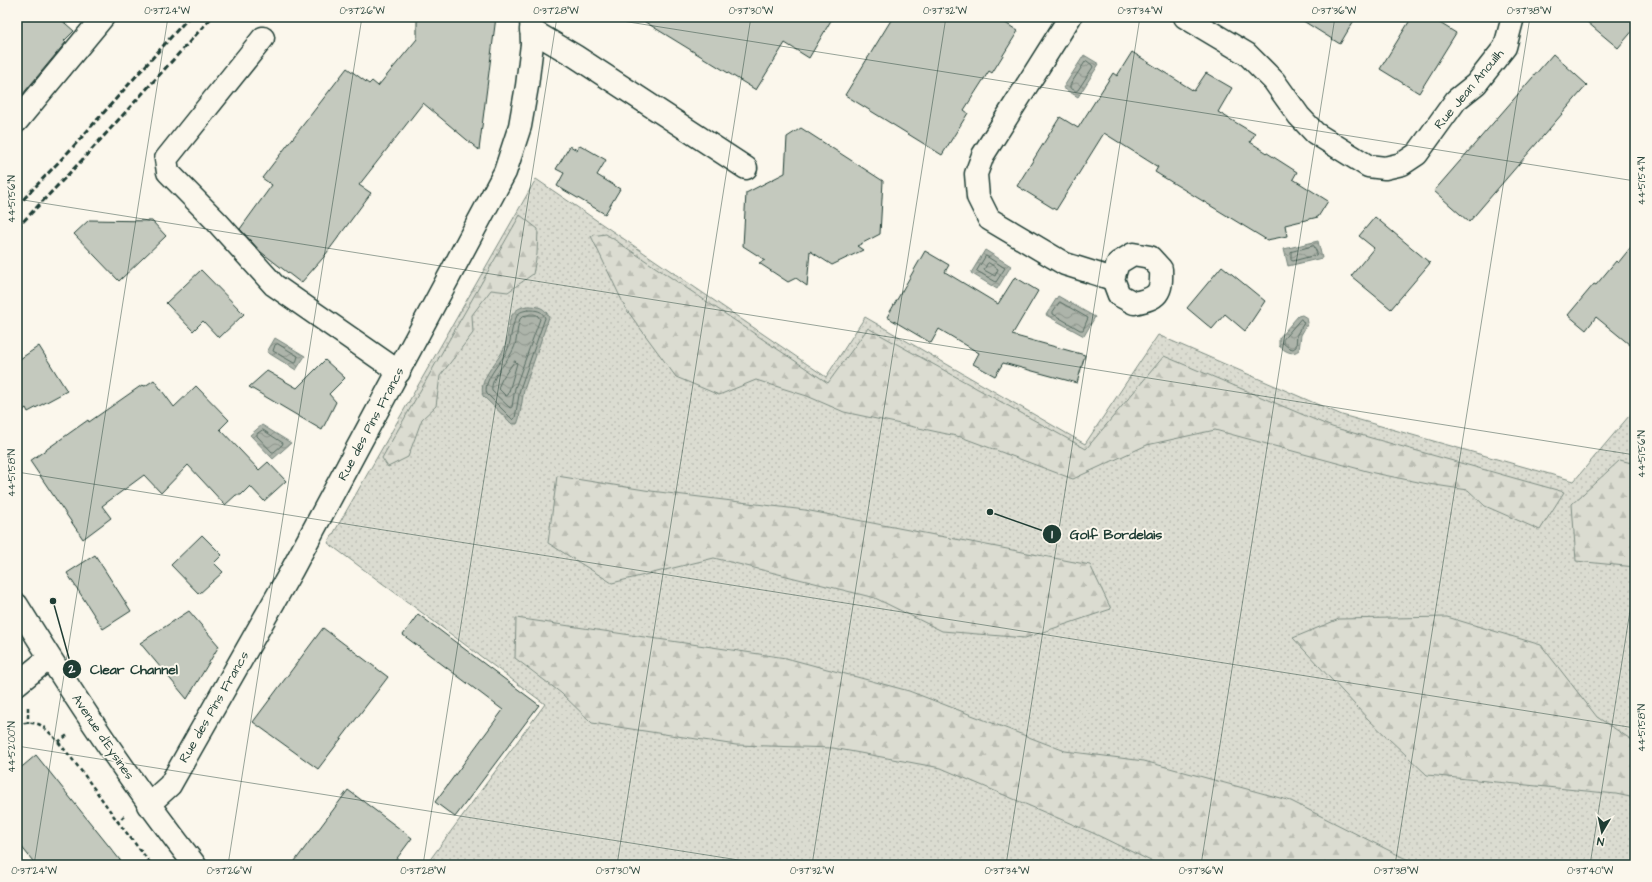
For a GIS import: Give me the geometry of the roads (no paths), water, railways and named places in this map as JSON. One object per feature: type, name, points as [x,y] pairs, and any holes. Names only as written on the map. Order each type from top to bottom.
[{"type":"street","points":[[17,121],[103,17]]},
{"type":"street","points":[[1070,17],[983,155],[976,174],[978,197],[990,218],[996,223],[1065,264],[1113,279]]},
{"type":"street","name":"Rue Jean Anouilh","points":[[1185,17],[1247,54],[1274,81],[1299,116],[1315,133],[1368,166],[1385,168],[1402,164],[1417,154],[1456,100],[1476,84],[1505,47],[1513,17]]},
{"type":"street","points":[[531,23],[575,56],[746,168]]},
{"type":"street","name":"Rue des Pins Francs","points":[[148,805],[170,785],[292,570],[505,172],[520,126],[531,51],[531,23]]},
{"type":"street","points":[[263,38],[166,159],[168,172],[217,222],[274,286],[399,372]]},
{"type":"street","name":"Avenue d'Eysines","points":[[17,605],[50,658],[148,805],[195,865]]},
{"type":"street","points":[[17,684],[50,658]]},
{"type":"water","points":[[1084,55],[1099,64],[1078,97],[1063,88]]},
{"type":"water","points":[[1318,241],[1322,258],[1288,266],[1284,249]]},
{"type":"water","points":[[985,250],[1011,266],[997,289],[971,273]]},
{"type":"water","points":[[1058,296],[1095,317],[1084,336],[1046,315]]},
{"type":"water","points":[[527,306],[535,306],[543,309],[549,317],[524,390],[519,419],[517,424],[512,424],[483,396],[482,389],[486,376],[505,346],[509,322],[512,315],[515,311]]},
{"type":"water","points":[[1302,315],[1307,318],[1308,323],[1301,335],[1299,350],[1291,353],[1279,346],[1279,338],[1298,316]]},
{"type":"water","points":[[275,338],[305,356],[296,370],[267,352]]},
{"type":"water","points":[[262,425],[291,443],[273,459],[250,435]]},
{"type":"railway","points":[[17,206],[72,148],[189,17]]},
{"type":"railway","points":[[17,228],[82,160],[212,17]]},
{"type":"place","name":"Golf Bordelais","points":[[990,512]]},
{"type":"place","name":"Clear Channel","points":[[53,601]]}]
